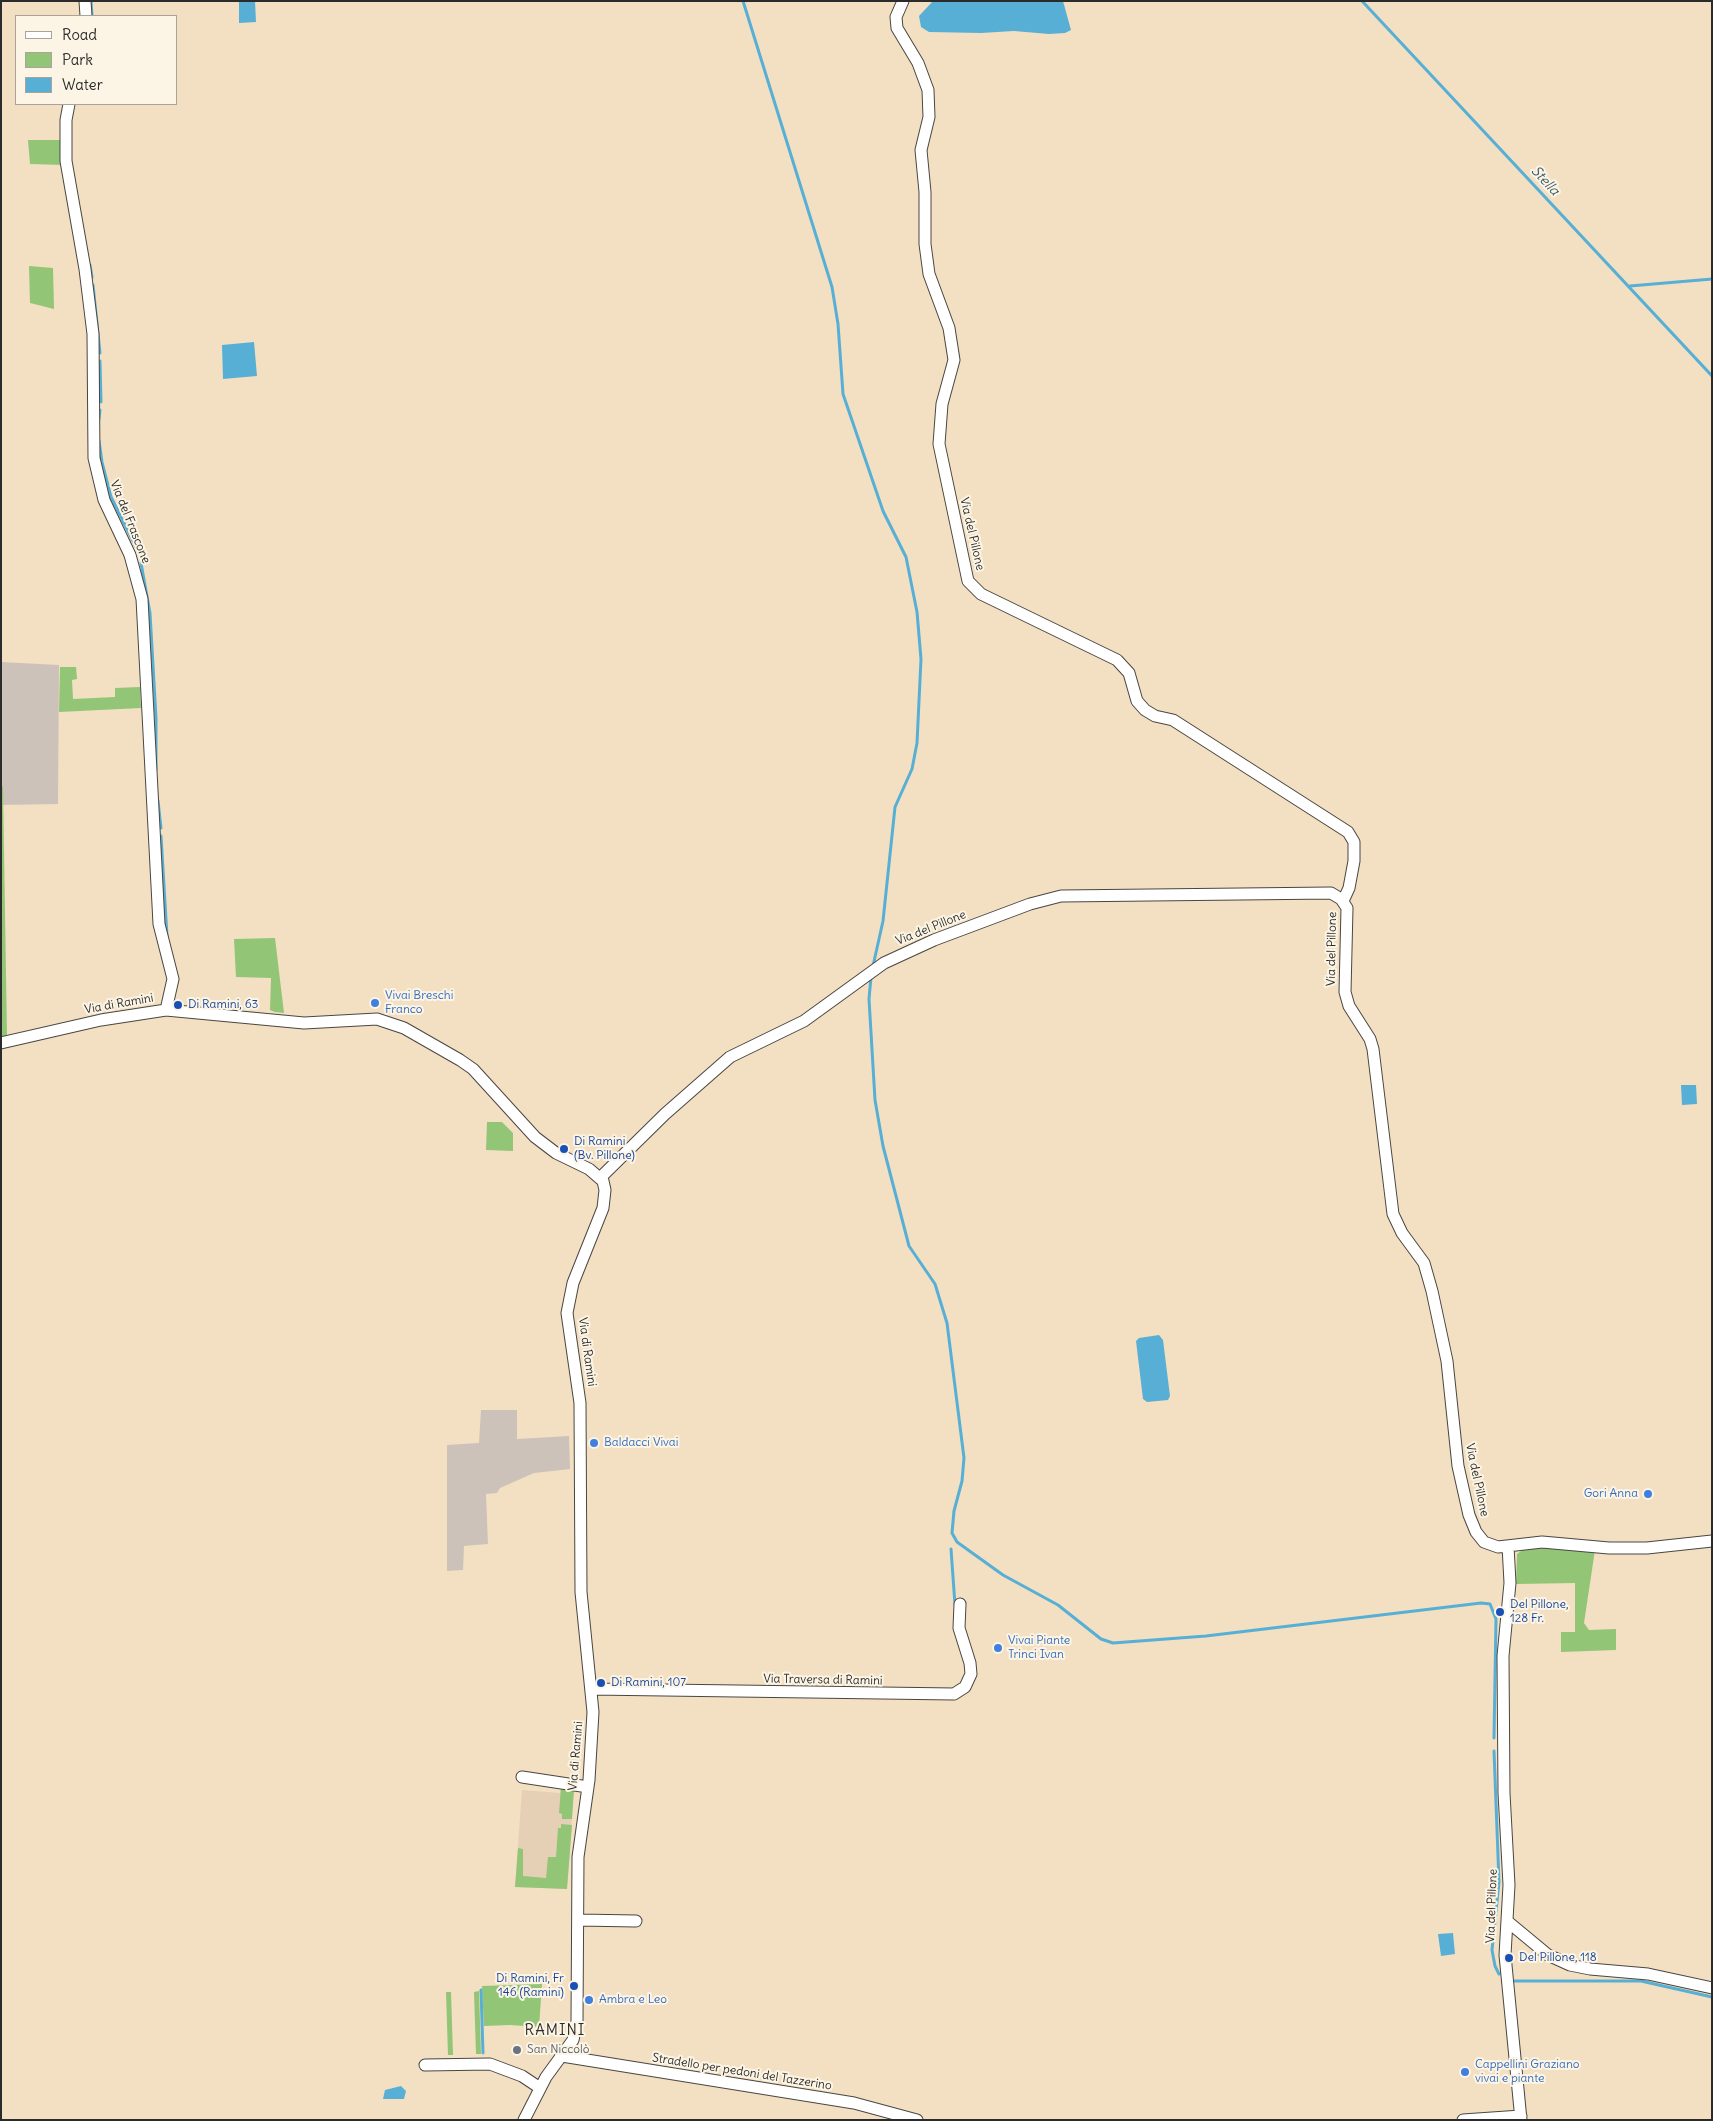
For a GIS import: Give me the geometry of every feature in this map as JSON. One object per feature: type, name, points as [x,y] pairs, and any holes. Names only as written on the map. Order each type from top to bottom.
[{"type":"street","points":[[85,1],[86,15]]},
{"type":"street","name":"Via del Pillone","points":[[903,1],[896,16],[898,28],[921,68],[928,90],[929,117],[920,150],[925,192],[925,244],[929,274],[949,328],[954,360],[942,404],[939,444],[968,581],[981,594],[1117,660],[1128,673],[1137,701],[1145,710],[1155,716],[1173,720],[1348,832],[1354,842],[1354,861],[1349,888],[1343,901]]},
{"type":"street","name":"Via del Frascone","points":[[69,105],[66,120],[66,161],[85,269],[93,334],[94,458],[104,500],[130,555],[142,599],[159,924],[173,979],[166,1010]]},
{"type":"street","name":"Via del Pillone","points":[[600,1178],[725,1060],[755,1043],[804,1021],[884,963],[934,940],[1022,907],[1061,896],[1321,892],[1335,894],[1343,901],[1348,912],[1345,992],[1349,1006],[1366,1032],[1373,1049],[1393,1214],[1402,1233],[1424,1263],[1432,1291],[1446,1355],[1458,1466],[1469,1515],[1476,1532],[1484,1542],[1493,1546],[1508,1546],[1510,1583],[1504,1648],[1503,1699],[1509,1885],[1505,1967],[1521,2118]]},
{"type":"street","name":"Via di Ramini","points":[[1,1042],[30,1038],[102,1020],[166,1010],[304,1023],[371,1018],[398,1026],[443,1048],[473,1070],[535,1137],[556,1153],[583,1165],[600,1178],[605,1190],[604,1208],[573,1283],[568,1302],[567,1319],[580,1403],[581,1592],[592,1689],[593,1735],[578,1857],[578,2022],[573,2040],[551,2068],[524,2120]]},
{"type":"street","points":[[1508,1546],[1542,1542],[1609,1548],[1648,1548],[1712,1541]]},
{"type":"street","name":"Via Traversa di Ramini","points":[[592,1689],[954,1694],[965,1687],[970,1674],[970,1662],[959,1628],[960,1604]]},
{"type":"street","points":[[522,1778],[588,1787]]},
{"type":"street","points":[[579,1920],[636,1922]]},
{"type":"street","points":[[1507,1921],[1548,1955],[1570,1964],[1590,1969],[1648,1974],[1712,1988]]},
{"type":"street","name":"Stradello per pedoni del Tazzerino","points":[[562,2056],[860,2104],[917,2120]]},
{"type":"street","points":[[425,2066],[490,2064],[522,2076],[540,2088]]},
{"type":"street","points":[[1463,2120],[1521,2118]]},
{"type":"shaded area","points":[[1,662],[59,665],[58,804],[2,805]]},
{"type":"shaded area","points":[[481,1410],[517,1410],[517,1439],[569,1436],[570,1469],[534,1473],[500,1488],[497,1493],[486,1494],[488,1544],[464,1546],[463,1570],[447,1571],[447,1445],[479,1443]]},
{"type":"shaded area","points":[[561,1787],[574,1789],[567,1889],[515,1887],[522,1790],[560,1793]]},
{"type":"green space","points":[[28,140],[62,140],[64,165],[30,164]]},
{"type":"green space","points":[[29,266],[53,268],[54,309],[30,303]]},
{"type":"green space","points":[[60,667],[76,667],[77,679],[72,680],[73,699],[115,697],[115,688],[140,687],[141,708],[59,712]]},
{"type":"green space","points":[[1,783],[3,788],[7,1037],[1,1037]]},
{"type":"green space","points":[[275,938],[284,1013],[270,1010],[271,978],[236,977],[234,939]]},
{"type":"green space","points":[[487,1122],[502,1122],[513,1133],[513,1151],[486,1150]]},
{"type":"green space","points":[[1535,1547],[1595,1550],[1584,1623],[1589,1630],[1616,1629],[1616,1650],[1561,1652],[1561,1632],[1575,1632],[1575,1583],[1516,1584],[1517,1554],[1524,1549]]},
{"type":"green space","points":[[561,1787],[574,1789],[572,1819],[562,1819],[562,1814],[559,1813]]},
{"type":"green space","points":[[561,1824],[572,1825],[567,1889],[515,1887],[518,1848],[523,1849],[523,1876],[546,1878],[548,1857],[556,1857],[558,1828],[561,1828]]},
{"type":"green space","points":[[542,1984],[539,2027],[484,2026],[482,1986]]},
{"type":"green space","points":[[479,1991],[481,2054],[476,2054],[474,1992]]},
{"type":"green space","points":[[446,1992],[451,1992],[453,2055],[448,2055]]},
{"type":"water","points":[[239,1],[255,1],[256,22],[239,23]]},
{"type":"water","points":[[933,1],[1063,1],[1071,30],[1065,33],[1049,34],[1014,31],[981,33],[929,32],[921,27],[919,16]]},
{"type":"water","points":[[254,342],[257,376],[223,379],[222,345]]},
{"type":"water","points":[[1681,1085],[1696,1085],[1697,1104],[1682,1105]]},
{"type":"water","points":[[1159,1335],[1163,1340],[1170,1396],[1168,1400],[1147,1402],[1143,1399],[1136,1341],[1139,1338]]},
{"type":"water","points":[[1453,1933],[1455,1954],[1441,1956],[1438,1934]]},
{"type":"water","points":[[401,2086],[406,2091],[404,2099],[383,2099],[385,2090]]},
{"type":"waterway","points":[[91,1],[92,15]]},
{"type":"waterway","points":[[743,1],[832,287],[838,324],[843,394],[883,511],[906,557],[917,612],[921,659],[917,743],[912,769],[895,807],[883,921],[873,966]]},
{"type":"waterway","name":"Stella","points":[[1362,1],[1712,376]]},
{"type":"waterway","points":[[90,265],[92,277]]},
{"type":"waterway","points":[[1630,286],[1712,279]]},
{"type":"waterway","points":[[93,285],[100,353]]},
{"type":"waterway","points":[[100,361],[101,402]]},
{"type":"waterway","points":[[99,419],[100,410]]},
{"type":"waterway","points":[[99,441],[111,497],[135,545]]},
{"type":"waterway","points":[[141,563],[150,613],[156,718],[156,770]]},
{"type":"waterway","points":[[158,801],[161,828]]},
{"type":"waterway","points":[[161,836],[167,936]]},
{"type":"waterway","points":[[871,977],[869,999],[875,1100],[883,1146],[909,1246],[935,1284],[947,1323],[964,1458],[962,1481],[954,1511],[952,1533],[957,1542],[1003,1575],[1058,1605],[1101,1639],[1113,1643],[1206,1636],[1481,1603],[1490,1604],[1496,1619],[1494,1738]]},
{"type":"waterway","points":[[951,1549],[955,1605]]},
{"type":"waterway","points":[[1494,1751],[1499,1882],[1492,1950],[1495,1966],[1499,1974]]},
{"type":"waterway","points":[[1514,1981],[1641,1981],[1712,1997]]},
{"type":"waterway","points":[[481,1990],[483,2053]]},
{"type":"place","name":"Vivai Breschi Franco","points":[[375,1003]]},
{"type":"place","name":"Di Ramini, 63","points":[[178,1005]]},
{"type":"place","name":"Di Ramini (Bv. Pillone)","points":[[564,1149]]},
{"type":"place","name":"Baldacci Vivai","points":[[594,1443]]},
{"type":"place","name":"Gori Anna","points":[[1648,1494]]},
{"type":"place","name":"Del Pillone, 128 Fr.","points":[[1500,1612]]},
{"type":"place","name":"Vivai Piante Trinci Ivan","points":[[998,1648]]},
{"type":"place","name":"Di Ramini, 107","points":[[601,1683]]},
{"type":"place","name":"Del Pillone, 118","points":[[1509,1958]]},
{"type":"place","name":"Di Ramini, Fr 146 (Ramini)","points":[[574,1986]]},
{"type":"place","name":"Ambra e Leo","points":[[589,2000]]},
{"type":"place","name":"San Niccolò","points":[[517,2050]]},
{"type":"place","name":"Cappellini Graziano vivai e piante","points":[[1465,2072]]},
{"type":"district","name":"RAMINI","points":[[555,2031]]}]
